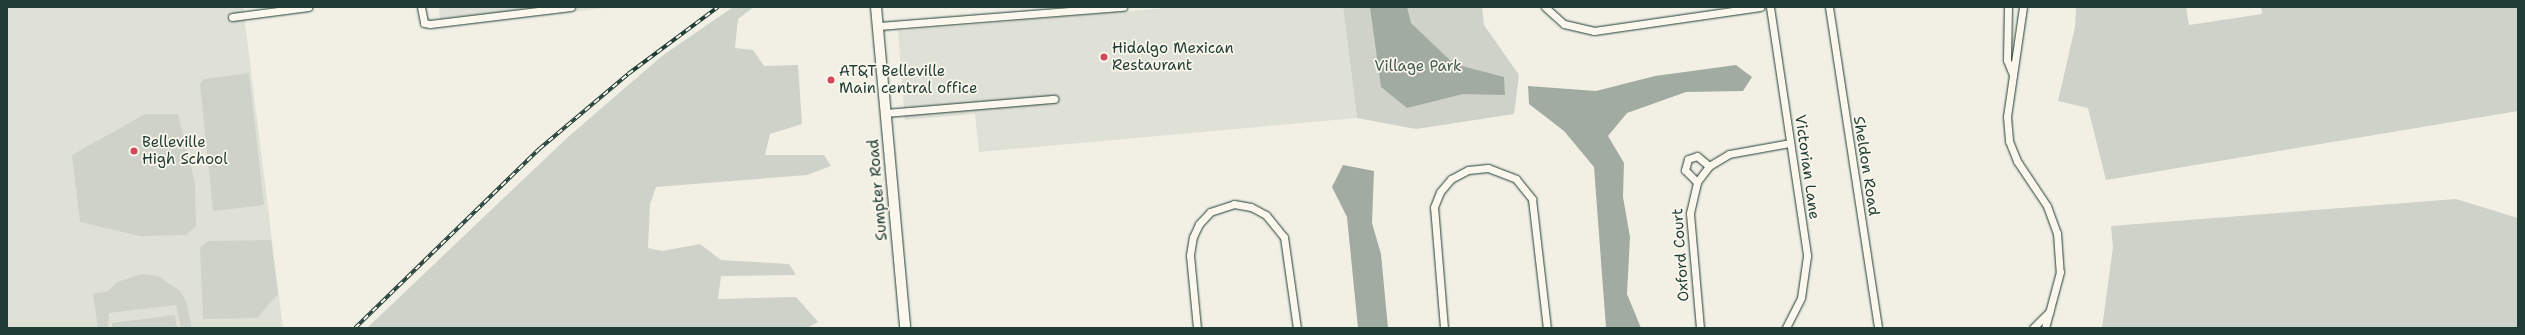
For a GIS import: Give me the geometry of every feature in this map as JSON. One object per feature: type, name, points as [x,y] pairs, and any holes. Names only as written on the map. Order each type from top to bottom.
[{"type":"street","points":[[232,17],[308,7]]},
{"type":"street","points":[[421,7],[424,23],[430,24],[571,7]]},
{"type":"street","name":"Sumpter Road","points":[[876,7],[905,328]]},
{"type":"street","points":[[878,26],[1123,7]]},
{"type":"street","points":[[1545,7],[1564,24],[1594,32],[1760,7]]},
{"type":"street","name":"Victorian Lane","points":[[1770,7],[1807,266],[1801,298],[1786,328]]},
{"type":"street","name":"Sheldon Road","points":[[1829,7],[1878,328]]},
{"type":"street","points":[[2008,7],[2006,60],[2013,76]]},
{"type":"street","points":[[2023,7],[2007,117],[2009,141],[2017,160],[2047,206],[2057,233],[2060,272],[2045,328]]},
{"type":"street","points":[[886,114],[1054,99]]},
{"type":"street","name":"Oxford Court","points":[[1700,328],[1690,213],[1697,182],[1709,166],[1735,151],[1790,143]]},
{"type":"street","points":[[1697,182],[1685,170],[1688,159],[1697,156],[1709,166]]},
{"type":"street","points":[[1444,328],[1434,207],[1440,192],[1451,179],[1468,170],[1488,168],[1516,179],[1532,199],[1547,328]]},
{"type":"street","points":[[1197,328],[1190,255],[1193,237],[1199,224],[1210,212],[1234,204],[1251,207],[1266,215],[1284,237],[1297,328]]},
{"type":"street","points":[[2033,328],[2050,310]]},
{"type":"shaded area","name":"Belleville High School","points":[[7,7],[243,7],[283,328],[7,328]]},
{"type":"shaded area","points":[[439,7],[614,7],[440,26]]},
{"type":"shaded area","points":[[1177,7],[1343,7],[1357,118],[979,152],[975,114],[905,120],[898,31]]},
{"type":"shaded area","points":[[1370,7],[1407,7],[1411,23],[1454,64],[1504,77],[1505,95],[1463,94],[1407,108],[1381,87]]},
{"type":"shaded area","points":[[1736,65],[1752,77],[1743,91],[1686,92],[1627,113],[1608,136],[1624,163],[1623,197],[1630,237],[1627,294],[1641,328],[1606,328],[1594,167],[1564,131],[1529,104],[1528,86],[1596,91],[1655,76]]},
{"type":"shaded area","points":[[1343,165],[1374,171],[1372,223],[1381,254],[1388,328],[1358,328],[1347,217],[1332,187]]},
{"type":"green space","points":[[733,7],[754,7],[738,19],[735,48],[753,50],[764,66],[798,65],[802,124],[770,134],[765,155],[824,155],[831,166],[807,175],[656,187],[650,204],[648,248],[662,251],[700,244],[721,260],[789,264],[796,275],[721,276],[718,299],[796,297],[818,322],[807,328],[367,328],[568,137],[662,56]]},
{"type":"green space","name":"Village Park","points":[[1343,7],[1482,7],[1484,25],[1519,75],[1514,114],[1416,129],[1357,118]]},
{"type":"green space","points":[[2076,7],[2186,7],[2189,25],[2262,14],[2261,7],[2518,7],[2518,111],[2106,180],[2088,108],[2058,101],[2075,27]]},
{"type":"green space","points":[[249,73],[264,205],[213,211],[200,84],[204,79]]},
{"type":"green space","points":[[145,114],[178,114],[195,183],[196,226],[186,235],[140,236],[80,222],[72,155]]},
{"type":"green space","points":[[2456,199],[2518,218],[2518,328],[2102,328],[2113,247],[2111,226]]},
{"type":"green space","points":[[271,240],[278,294],[257,318],[203,319],[200,248],[208,241]]},
{"type":"green space","points":[[143,274],[158,276],[180,291],[186,301],[192,328],[181,328],[176,305],[109,313],[108,328],[98,328],[93,294],[108,291],[117,282]]},
{"type":"green space","points":[[175,315],[177,328],[112,328],[112,323]]},
{"type":"railway","points":[[355,328],[539,149],[628,74],[718,7]]},
{"type":"place","name":"Hidalgo Mexican Restaurant","points":[[1104,57]]},
{"type":"place","name":"AT&T Belleville Main central office","points":[[831,80]]},
{"type":"place","name":"Belleville High School","points":[[134,151]]}]
